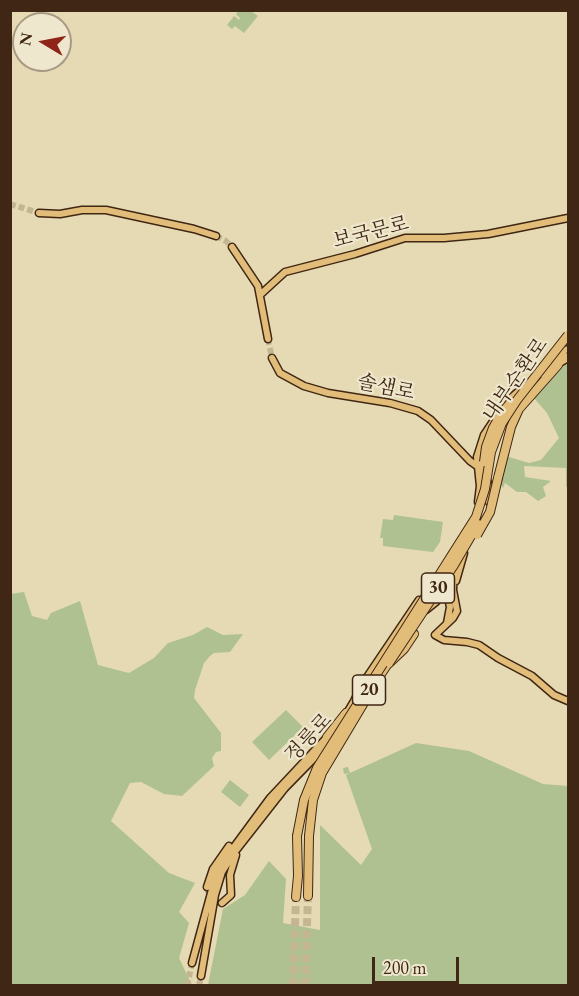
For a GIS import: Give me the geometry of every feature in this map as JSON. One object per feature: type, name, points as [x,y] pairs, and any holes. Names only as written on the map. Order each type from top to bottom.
[{"type":"highway","name":"내부순환로","points":[[308,896],[309,836],[313,800],[327,762],[429,602],[476,517],[485,489],[491,452],[502,423],[517,400],[568,335]]},
{"type":"highway","name":"내부순환로","points":[[296,897],[297,836],[304,800],[317,768],[406,627],[474,532],[483,510],[495,453],[506,426],[516,407],[568,342]]},
{"type":"highway","points":[[450,564],[474,510],[481,486],[486,447],[493,428],[511,402],[545,369],[567,353]]},
{"type":"highway","points":[[450,564],[487,520],[511,427],[519,409],[555,362]]},
{"type":"highway","points":[[358,701],[387,665],[409,643],[429,602]]},
{"type":"highway","points":[[327,737],[346,713],[377,663],[406,627]]},
{"type":"main road","points":[[39,213],[60,214],[82,210],[106,210],[216,236]]},
{"type":"main road","name":"보국문로","points":[[261,294],[289,270],[355,254],[405,238],[444,238],[488,234],[568,218]]},
{"type":"main road","points":[[232,247],[258,286],[268,339]]},
{"type":"main road","name":"정릉로","points":[[327,737],[409,616],[475,512],[479,497],[480,468],[486,447],[501,421],[555,362],[567,353]]},
{"type":"main road","name":"솔샘로","points":[[272,358],[280,373],[304,386],[421,413],[480,468]]},
{"type":"main road","name":"정릉로","points":[[192,963],[216,874],[262,808],[358,701],[486,514],[490,489],[480,468]]},
{"type":"main road","points":[[417,617],[451,581],[458,578],[461,559],[469,542]]},
{"type":"main road","points":[[452,549],[451,581],[458,607],[435,635],[444,640],[479,645],[532,676],[554,695],[568,701]]},
{"type":"main road","points":[[417,617],[436,602],[451,581],[458,557],[452,549]]},
{"type":"main road","points":[[444,592],[450,607],[449,619]]},
{"type":"main road","name":"정릉로","points":[[201,976],[218,883],[227,863],[239,842],[251,832],[285,788],[344,726],[358,701],[370,671]]},
{"type":"main road","name":"정릉로","points":[[358,701],[363,683]]},
{"type":"main road","points":[[251,832],[264,809],[262,808]]},
{"type":"main road","points":[[207,887],[216,862],[231,843],[239,842],[231,868],[231,894],[222,903]]},
{"type":"green space","points":[[239,10],[251,11],[258,16],[244,33],[235,26],[232,29],[227,25],[234,16],[239,20],[236,14]]},
{"type":"green space","points":[[568,362],[568,489],[566,468],[524,466],[525,477],[551,481],[543,487],[546,496],[538,501],[526,492],[517,492],[505,483],[503,488],[495,479],[496,466],[499,454],[529,463],[541,460],[559,438],[547,413],[533,397]]},
{"type":"green space","points":[[394,515],[443,522],[440,542],[433,552],[383,546],[383,538],[380,538],[383,519],[393,520]]},
{"type":"green space","points":[[24,592],[32,616],[47,620],[51,613],[80,601],[98,665],[129,673],[154,658],[168,643],[193,635],[207,627],[223,635],[243,634],[230,652],[214,653],[204,663],[195,690],[194,698],[221,733],[221,751],[216,752],[212,758],[214,766],[182,796],[164,794],[141,782],[130,783],[111,821],[169,873],[195,883],[179,912],[189,923],[179,958],[192,985],[11,985],[10,594]]},
{"type":"green space","points":[[286,710],[303,727],[269,760],[252,742]]},
{"type":"green space","points":[[416,743],[469,751],[543,784],[568,786],[568,985],[208,985],[223,909],[245,895],[269,861],[286,879],[283,923],[320,930],[320,825],[361,865],[372,849],[346,775],[349,773],[344,774],[343,768],[348,767],[350,773]]},
{"type":"green space","points":[[230,780],[249,795],[240,807],[221,792]]},
{"type":"tunnel","points":[[10,204],[39,213]]},
{"type":"tunnel","points":[[216,236],[232,247]]},
{"type":"tunnel","points":[[268,339],[272,358]]},
{"type":"tunnel","points":[[207,887],[210,901],[222,903]]},
{"type":"tunnel","points":[[305,986],[308,896]]},
{"type":"tunnel","points":[[293,986],[296,897]]},
{"type":"tunnel","points":[[187,986],[192,963]]},
{"type":"tunnel","points":[[199,986],[201,976]]}]
